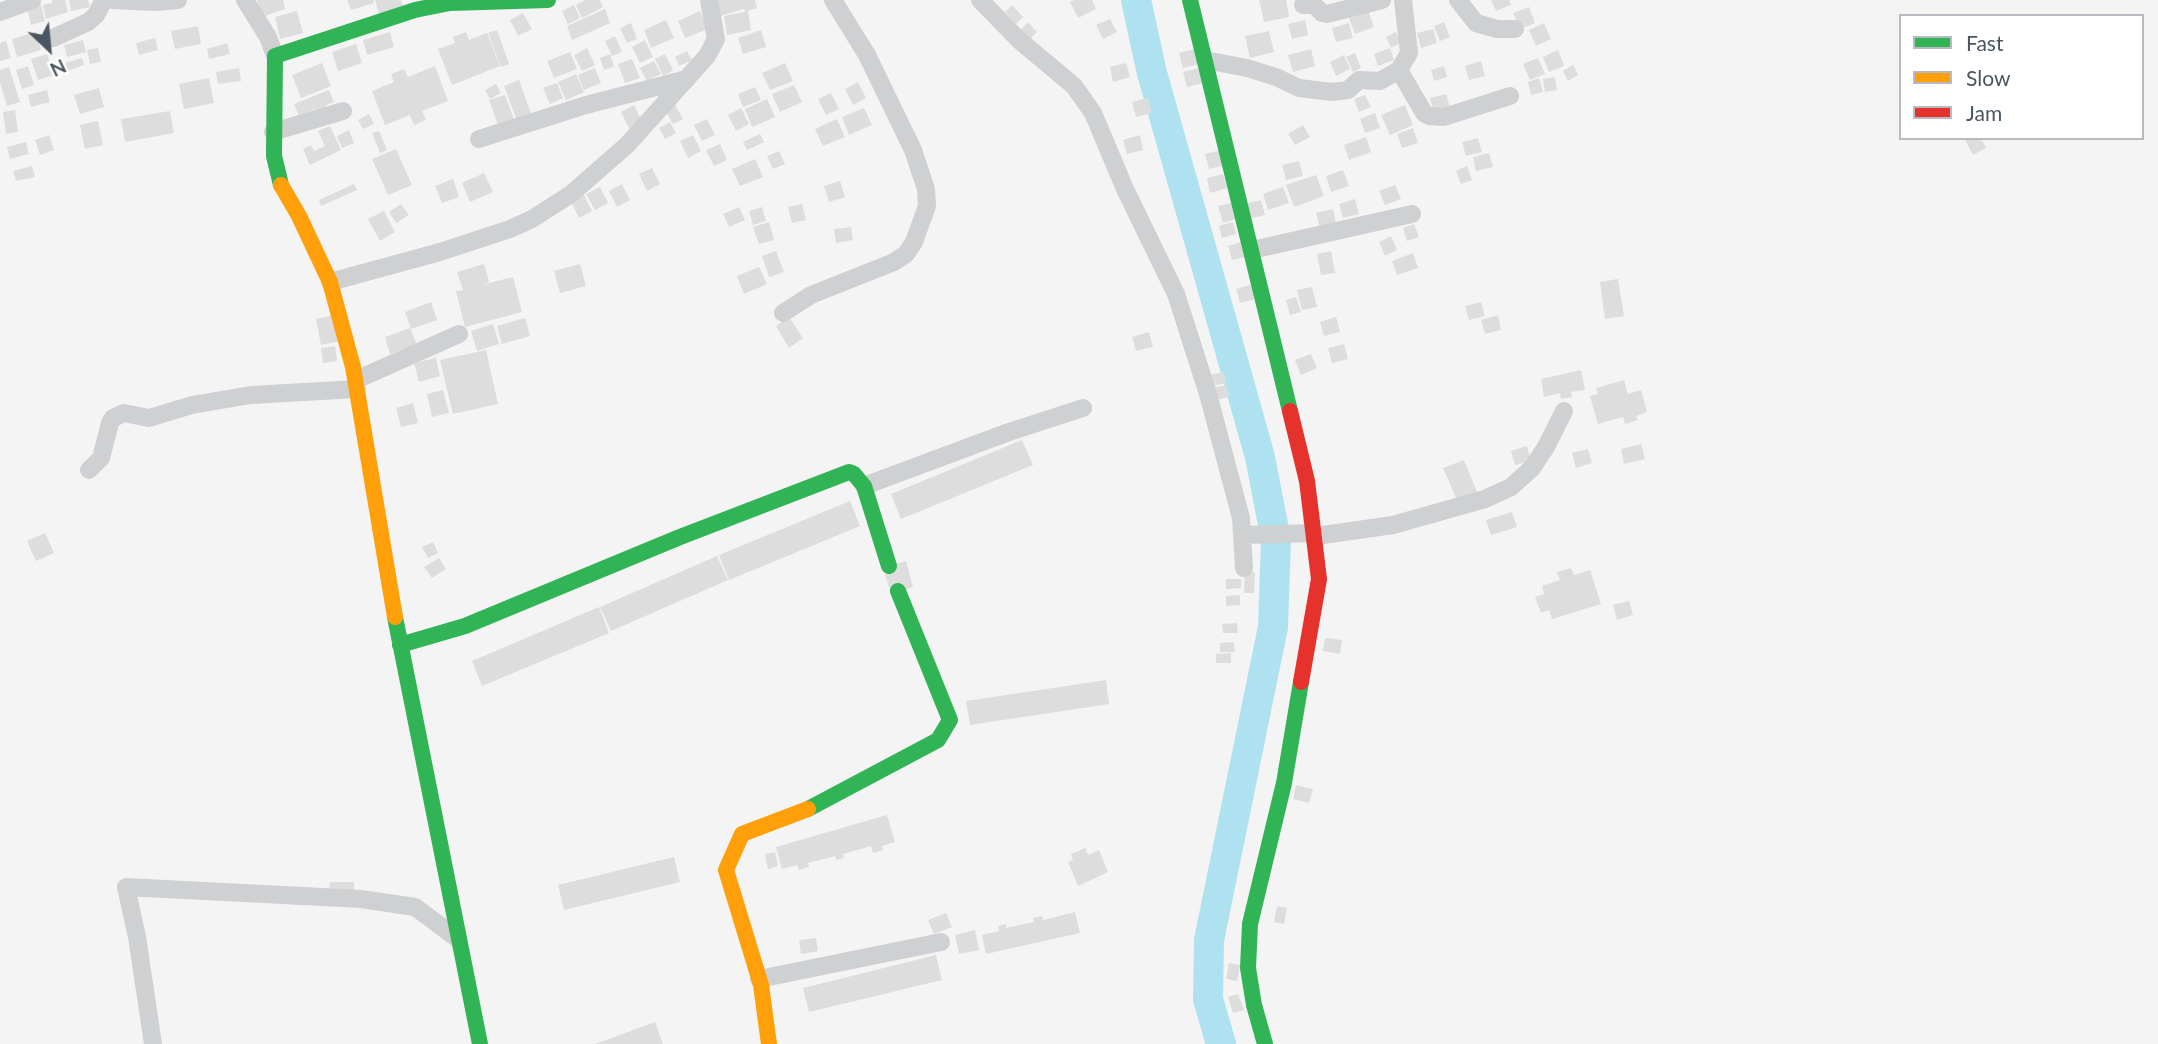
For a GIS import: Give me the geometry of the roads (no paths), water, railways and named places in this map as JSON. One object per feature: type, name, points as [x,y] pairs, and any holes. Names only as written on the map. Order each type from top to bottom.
[{"type":"street","points":[[0,12],[32,0]]},
{"type":"street","points":[[53,38],[76,30],[88,22],[96,15],[104,0]]},
{"type":"street","points":[[112,0],[178,0]]},
{"type":"street","points":[[245,0],[268,37],[275,56],[274,156],[281,186],[299,216],[330,282],[356,384],[375,511],[400,645],[480,1044]]},
{"type":"street","points":[[275,56],[413,5],[548,0]]},
{"type":"street","points":[[330,282],[480,240],[532,219],[571,194],[627,145],[707,55],[716,39],[709,0]]},
{"type":"street","points":[[783,313],[811,295],[894,262],[906,254],[914,242],[927,206],[926,189],[913,150],[867,55],[833,0]]},
{"type":"street","points":[[980,0],[1019,40],[1074,86],[1093,113],[1125,189],[1176,294],[1208,394],[1241,518],[1250,535],[1244,568]]},
{"type":"street","points":[[1190,0],[1307,481],[1319,579],[1284,783],[1250,924],[1248,968],[1254,1005],[1265,1044]]},
{"type":"street","points":[[1303,5],[1314,5],[1322,13],[1328,14],[1382,0]]},
{"type":"street","points":[[1205,60],[1247,68],[1299,88],[1332,92],[1348,90],[1359,80],[1384,79],[1399,70],[1409,53],[1403,0]]},
{"type":"street","points":[[1458,0],[1476,23],[1497,29],[1515,29]]},
{"type":"street","points":[[1399,70],[1424,113],[1429,116],[1444,117],[1510,96]]},
{"type":"street","points":[[480,139],[586,105],[687,79]]},
{"type":"street","points":[[273,132],[342,111]]},
{"type":"street","points":[[1252,250],[1412,214]]},
{"type":"street","points":[[89,470],[101,458],[113,418],[124,413],[149,418],[192,405],[231,398],[356,384],[459,334]]},
{"type":"street","points":[[864,486],[1009,432],[1083,408]]},
{"type":"street","points":[[1250,535],[1315,534],[1393,525],[1485,499],[1511,486],[1532,468],[1564,411]]},
{"type":"street","points":[[400,645],[465,626],[840,473],[854,474],[864,486],[890,566]]},
{"type":"street","points":[[769,1044],[759,979],[726,870],[743,834],[811,808],[938,740],[950,720],[898,591]]},
{"type":"street","points":[[153,1044],[126,887],[374,901],[415,907],[458,939]]},
{"type":"street","points":[[759,979],[941,942]]},
{"type":"waterway","points":[[1136,0],[1152,73],[1260,457],[1276,540],[1273,627],[1209,940],[1208,999],[1221,1044]]}]
